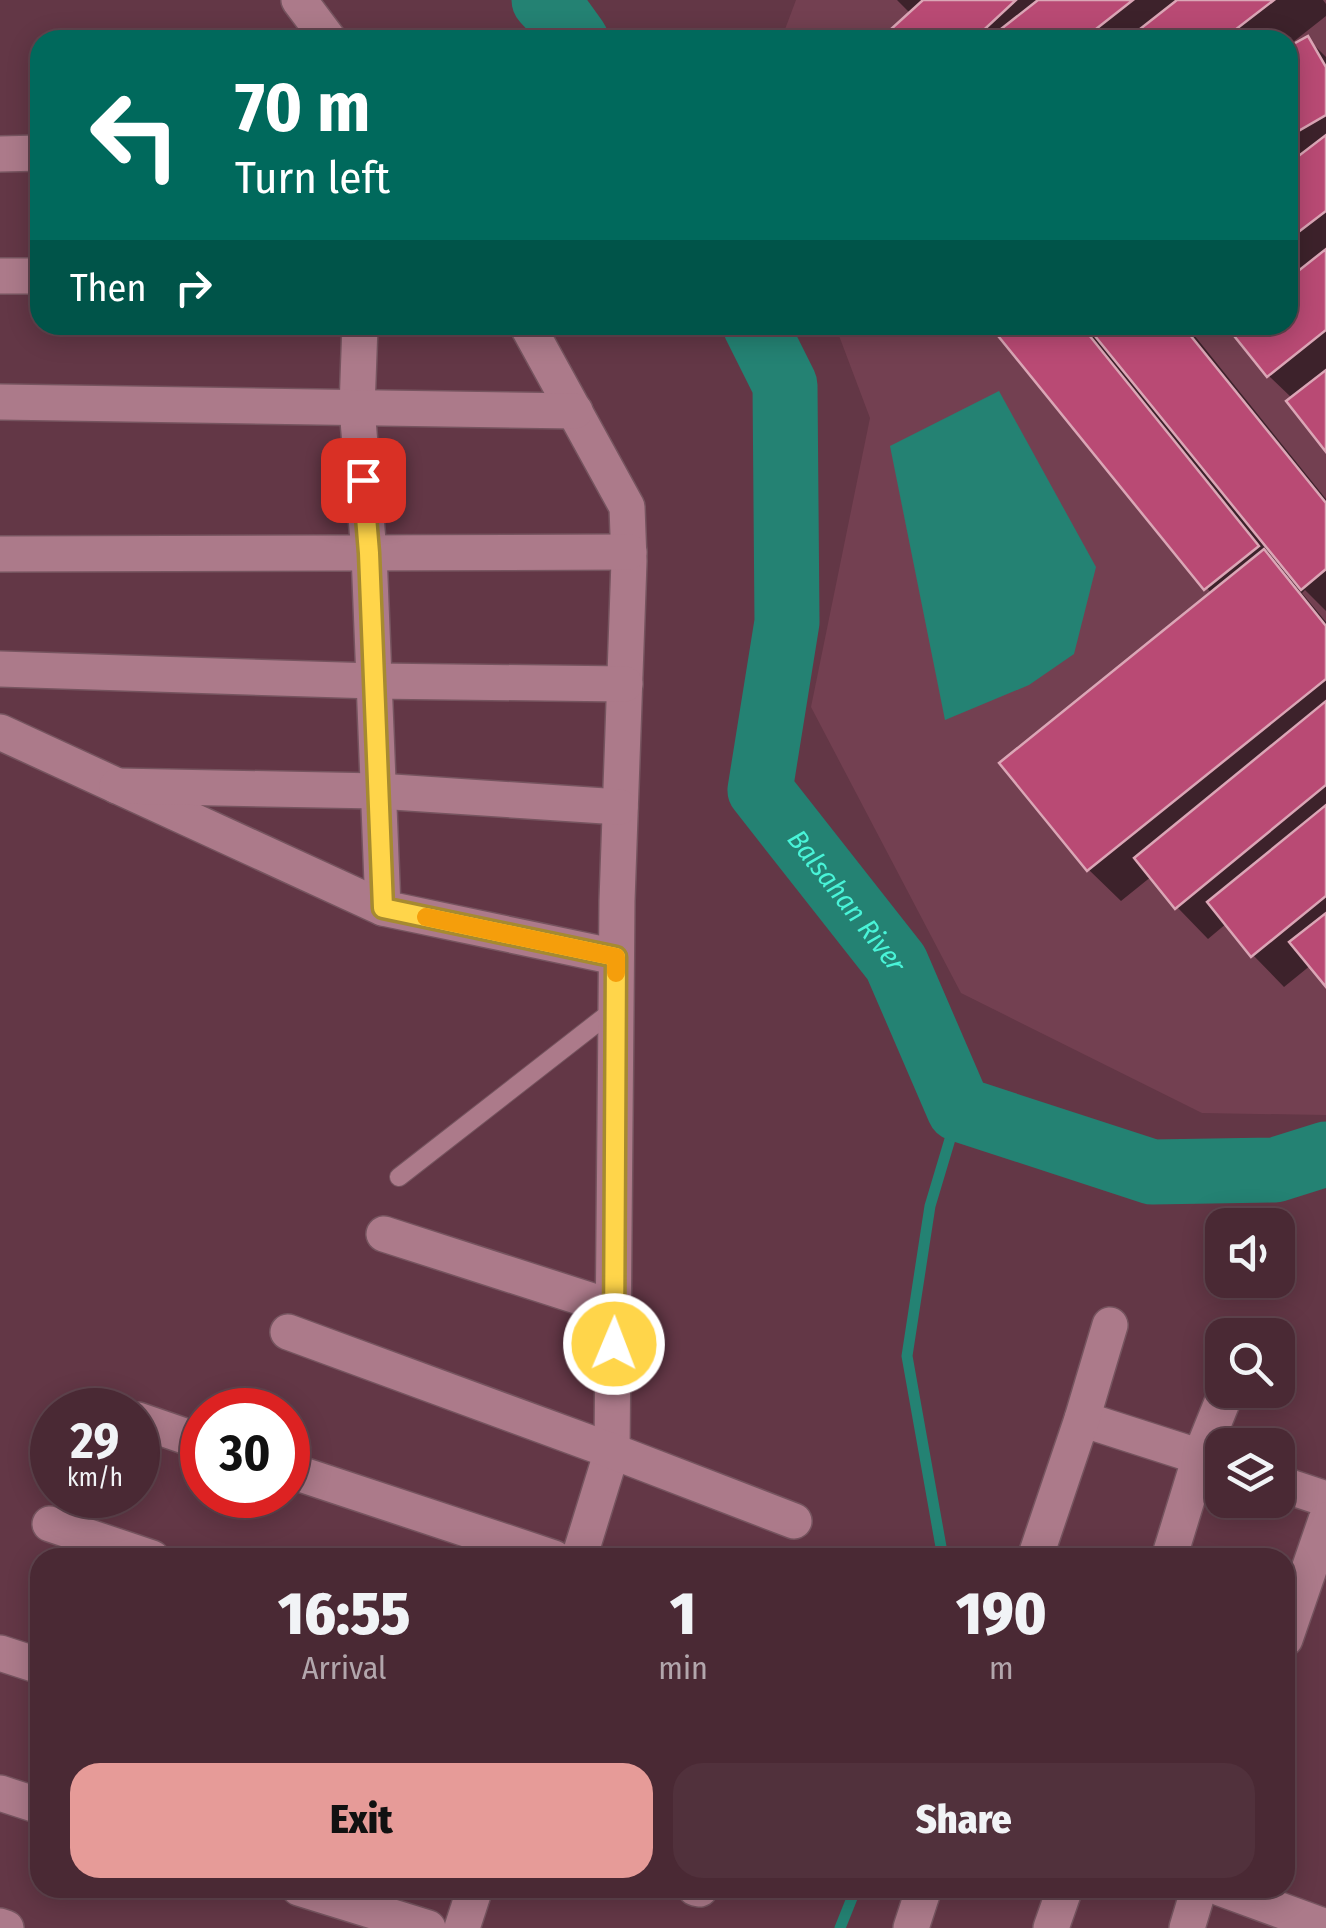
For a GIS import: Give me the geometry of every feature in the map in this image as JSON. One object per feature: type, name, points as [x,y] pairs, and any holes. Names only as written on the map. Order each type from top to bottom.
[{"type":"street","points":[[299,0],[322,30]]},
{"type":"street","points":[[0,154],[30,153]]},
{"type":"street","points":[[0,276],[30,276]]},
{"type":"street","points":[[360,335],[357,408],[369,553],[383,908]]},
{"type":"street","points":[[533,335],[628,507],[616,957],[612,1451],[582,1548]]},
{"type":"street","points":[[0,402],[575,412]]},
{"type":"street","points":[[0,554],[629,552]]},
{"type":"street","points":[[0,669],[374,681],[625,684]]},
{"type":"street","points":[[0,732],[383,908],[616,957]]},
{"type":"street","points":[[117,786],[378,791],[620,807]]},
{"type":"street","points":[[384,1234],[614,1308]]},
{"type":"street","points":[[1038,1548],[1110,1325]]},
{"type":"street","points":[[288,1332],[794,1522]]},
{"type":"street","points":[[1082,1419],[1205,1458]]},
{"type":"street","points":[[1172,1548],[1205,1474]]},
{"type":"street","points":[[310,1477],[524,1548]]},
{"type":"street","points":[[1295,1489],[1326,1499]]},
{"type":"street","points":[[1295,1610],[1326,1520]]},
{"type":"street","points":[[50,1524],[122,1548]]},
{"type":"street","points":[[0,1653],[30,1663]]},
{"type":"street","points":[[0,1793],[30,1803]]},
{"type":"street","points":[[331,1898],[428,1928]]},
{"type":"street","points":[[462,1928],[472,1898]]},
{"type":"street","points":[[910,1928],[920,1898]]},
{"type":"street","points":[[1051,1928],[1061,1898]]},
{"type":"street","points":[[1187,1928],[1197,1898]]},
{"type":"street","points":[[1248,1898],[1326,1926]]},
{"type":"lane","points":[[399,1177],[616,1008]]},
{"type":"shaded area","points":[[796,0],[1326,0],[1326,1115],[1202,1113],[961,993],[811,707],[870,418],[839,335],[1298,335],[1298,30],[785,30]]},
{"type":"shaded area","points":[[999,391],[1096,567],[1074,654],[1029,685],[945,720],[890,446]]},
{"type":"building","points":[[923,0],[1016,0],[984,30],[890,30]]},
{"type":"building","points":[[1038,0],[1133,0],[1095,30],[1000,30]]},
{"type":"building","points":[[1177,0],[1274,0],[1235,30],[1139,30]]},
{"type":"building","points":[[1308,36],[1326,67],[1326,115],[1298,131],[1298,42]]},
{"type":"building","points":[[1326,135],[1326,211],[1298,232],[1298,156]]},
{"type":"building","points":[[1326,249],[1326,330],[1267,377],[1233,335],[1298,335],[1298,271]]},
{"type":"building","points":[[997,335],[1089,335],[1259,546],[1204,590]]},
{"type":"building","points":[[1094,335],[1190,335],[1326,503],[1326,569],[1301,590]]},
{"type":"building","points":[[1326,370],[1326,452],[1286,401]]},
{"type":"building","points":[[1264,549],[1326,626],[1326,679],[1087,871],[999,763]]},
{"type":"building","points":[[1326,701],[1326,785],[1175,909],[1134,858]]},
{"type":"building","points":[[1326,805],[1326,896],[1251,957],[1207,902]]},
{"type":"building","points":[[1326,913],[1326,987],[1289,942]]},
{"type":"waterway","name":"Balsahan River","points":[[544,0],[569,30]]},
{"type":"waterway","name":"Balsahan River","points":[[760,335],[785,385],[787,622],[760,790],[896,963],[959,1109],[1152,1172],[1275,1170],[1326,1154]]},
{"type":"waterway","points":[[941,1548],[907,1356],[930,1206],[959,1109]]},
{"type":"waterway","points":[[840,1928],[852,1898]]},
{"type":"slow traffic","points":[[426,917],[616,957],[616,973]]},
{"type":"route","points":[[363,480],[383,908],[616,957],[614,1344]]}]
